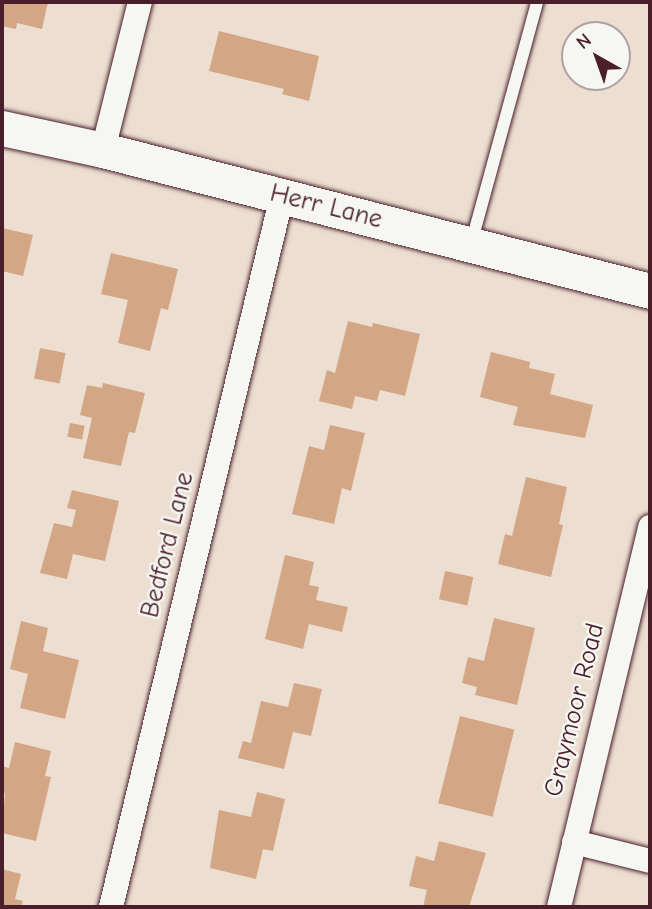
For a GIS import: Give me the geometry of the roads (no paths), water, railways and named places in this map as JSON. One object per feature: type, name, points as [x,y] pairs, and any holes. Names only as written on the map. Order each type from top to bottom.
[{"type":"main road","name":"Herr Lane","points":[[2,128],[103,150],[650,291]]},
{"type":"street","points":[[103,150],[140,2]]},
{"type":"street","name":"Bedford Lane","points":[[111,907],[282,196]]},
{"type":"street","name":"Graymoor Road","points":[[559,907],[650,527]]},
{"type":"street","points":[[574,842],[650,861]]},
{"type":"lane","points":[[471,244],[537,2]]}]
